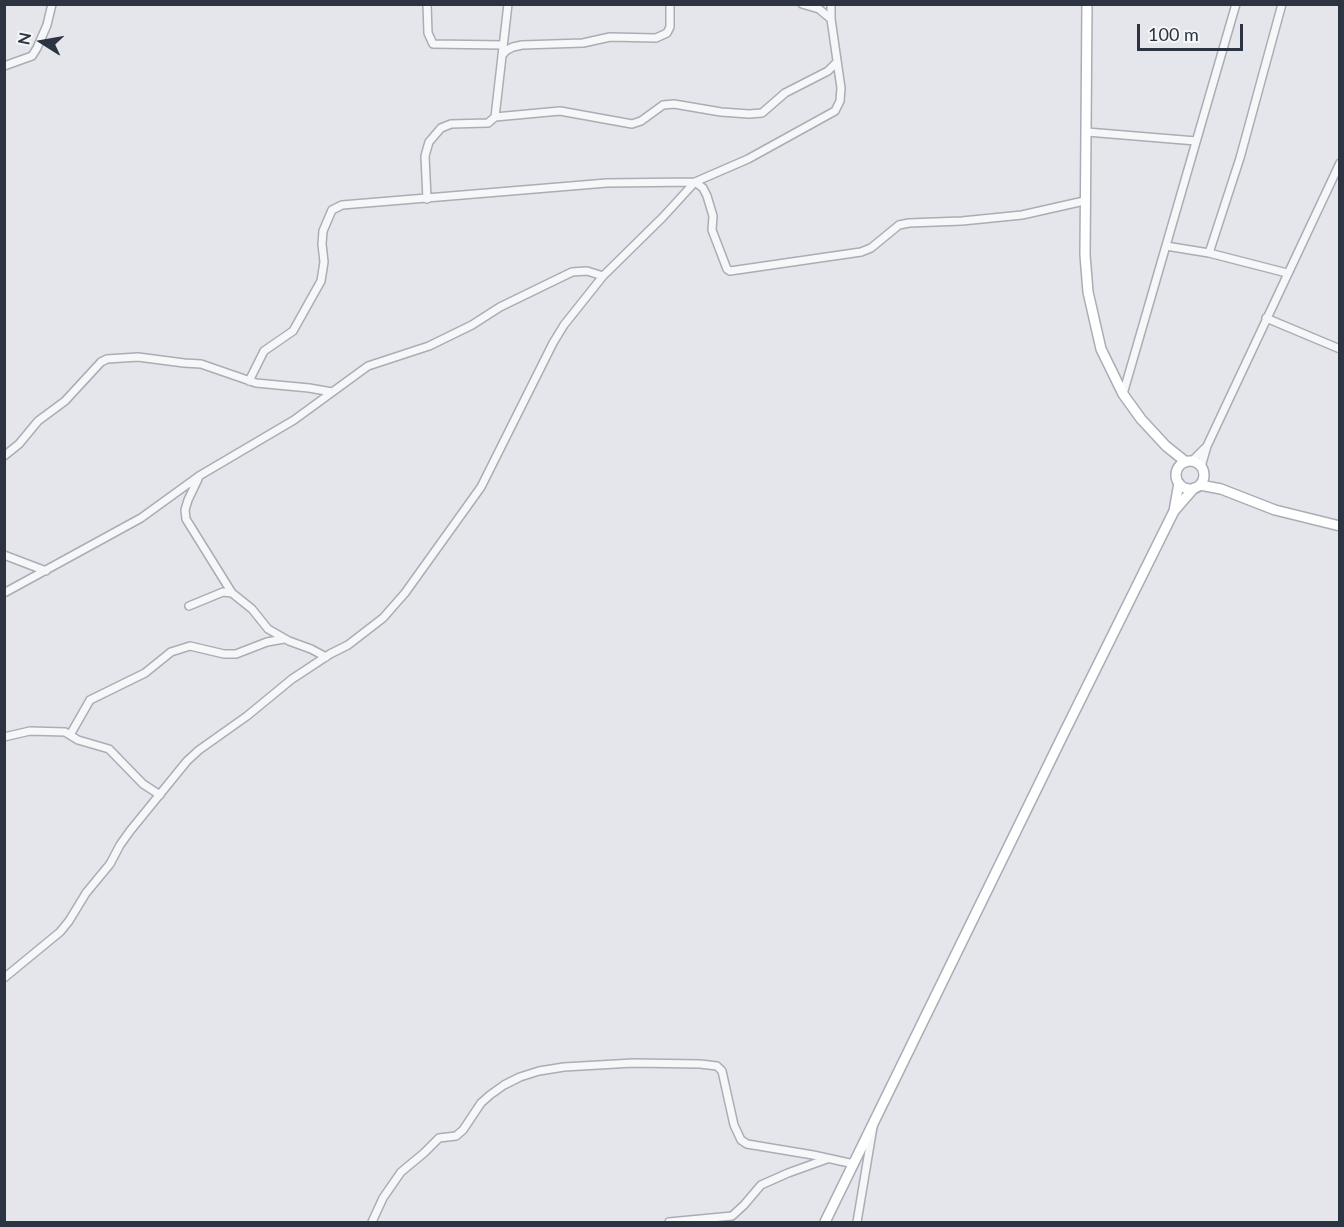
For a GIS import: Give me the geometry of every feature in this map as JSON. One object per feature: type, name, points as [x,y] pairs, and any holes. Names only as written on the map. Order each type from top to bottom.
[{"type":"main road","points":[[1088,4],[1085,255],[1088,292],[1101,349],[1123,394],[1141,419],[1166,446],[1202,470],[1221,489]]},
{"type":"main road","points":[[825,1222],[1174,511],[1179,483],[1177,471],[1166,446]]},
{"type":"main road","points":[[1177,471],[1189,462]]},
{"type":"main road","points":[[1174,511],[1203,479],[1202,470]]},
{"type":"main road","points":[[1179,483],[1186,488],[1197,486],[1221,489],[1275,510],[1340,526]]},
{"type":"street","points":[[4,66],[32,56],[47,25],[52,4]]},
{"type":"street","points":[[427,4],[428,33],[433,44],[503,45]]},
{"type":"street","points":[[495,117],[508,4]]},
{"type":"street","points":[[502,56],[507,50],[522,45],[583,43],[609,37],[656,38],[667,33],[670,27],[670,4]]},
{"type":"street","points":[[802,4],[819,9],[831,19]]},
{"type":"street","points":[[249,381],[264,351],[292,331],[321,281],[324,262],[323,231],[332,210],[342,205],[607,183],[695,182],[740,163],[835,111],[840,101],[841,88],[831,4]]},
{"type":"street","points":[[1123,394],[1236,4]]},
{"type":"street","points":[[1209,253],[1240,158],[1282,4]]},
{"type":"street","points":[[427,199],[425,156],[433,135],[451,124],[488,123],[495,117],[560,111],[632,124],[641,121],[663,105],[674,104],[721,112],[749,114],[762,112],[785,93],[828,71],[837,62]]},
{"type":"street","points":[[1087,132],[1196,141]]},
{"type":"street","points":[[1202,470],[1207,446],[1340,163]]},
{"type":"street","points":[[695,182],[703,188],[707,196],[713,216],[712,230],[727,269],[730,271],[861,252],[871,248],[900,225],[909,223],[1022,215],[1084,201]]},
{"type":"street","points":[[4,978],[60,932],[86,893],[111,864],[130,831],[199,750],[240,722],[292,679],[348,645],[383,618],[405,593],[481,487],[564,325],[603,276],[695,182]]},
{"type":"street","points":[[1166,246],[1209,253],[1287,273]]},
{"type":"street","points":[[4,593],[140,518],[199,476],[294,420],[368,366],[429,346],[472,325],[500,307],[572,272],[587,271],[603,276]]},
{"type":"street","points":[[1266,318],[1340,349]]},
{"type":"street","points":[[4,456],[19,444],[38,421],[64,401],[101,362],[107,359],[130,356],[201,364],[249,381],[332,392]]},
{"type":"street","points":[[1189,462],[1207,446]]},
{"type":"street","points":[[199,476],[188,500],[186,519],[232,593],[252,609],[268,629],[284,639],[326,657]]},
{"type":"street","points":[[4,555],[46,571]]},
{"type":"street","points":[[189,606],[223,592],[232,593]]},
{"type":"street","points":[[70,735],[90,700],[145,673],[171,652],[190,646],[224,654],[236,654],[267,642],[284,639]]},
{"type":"street","points":[[4,737],[43,730],[65,732],[78,740],[109,748],[143,784],[160,795]]},
{"type":"street","points":[[372,1222],[382,1198],[401,1172],[424,1154],[439,1138],[456,1136],[463,1130],[481,1103],[490,1095],[504,1084],[520,1077],[564,1067],[633,1063],[717,1066],[722,1071],[734,1125],[741,1140],[747,1144],[854,1164]]},
{"type":"street","points":[[857,1222],[873,1124]]},
{"type":"street","points":[[669,1222],[732,1216],[761,1185],[829,1159]]}]
